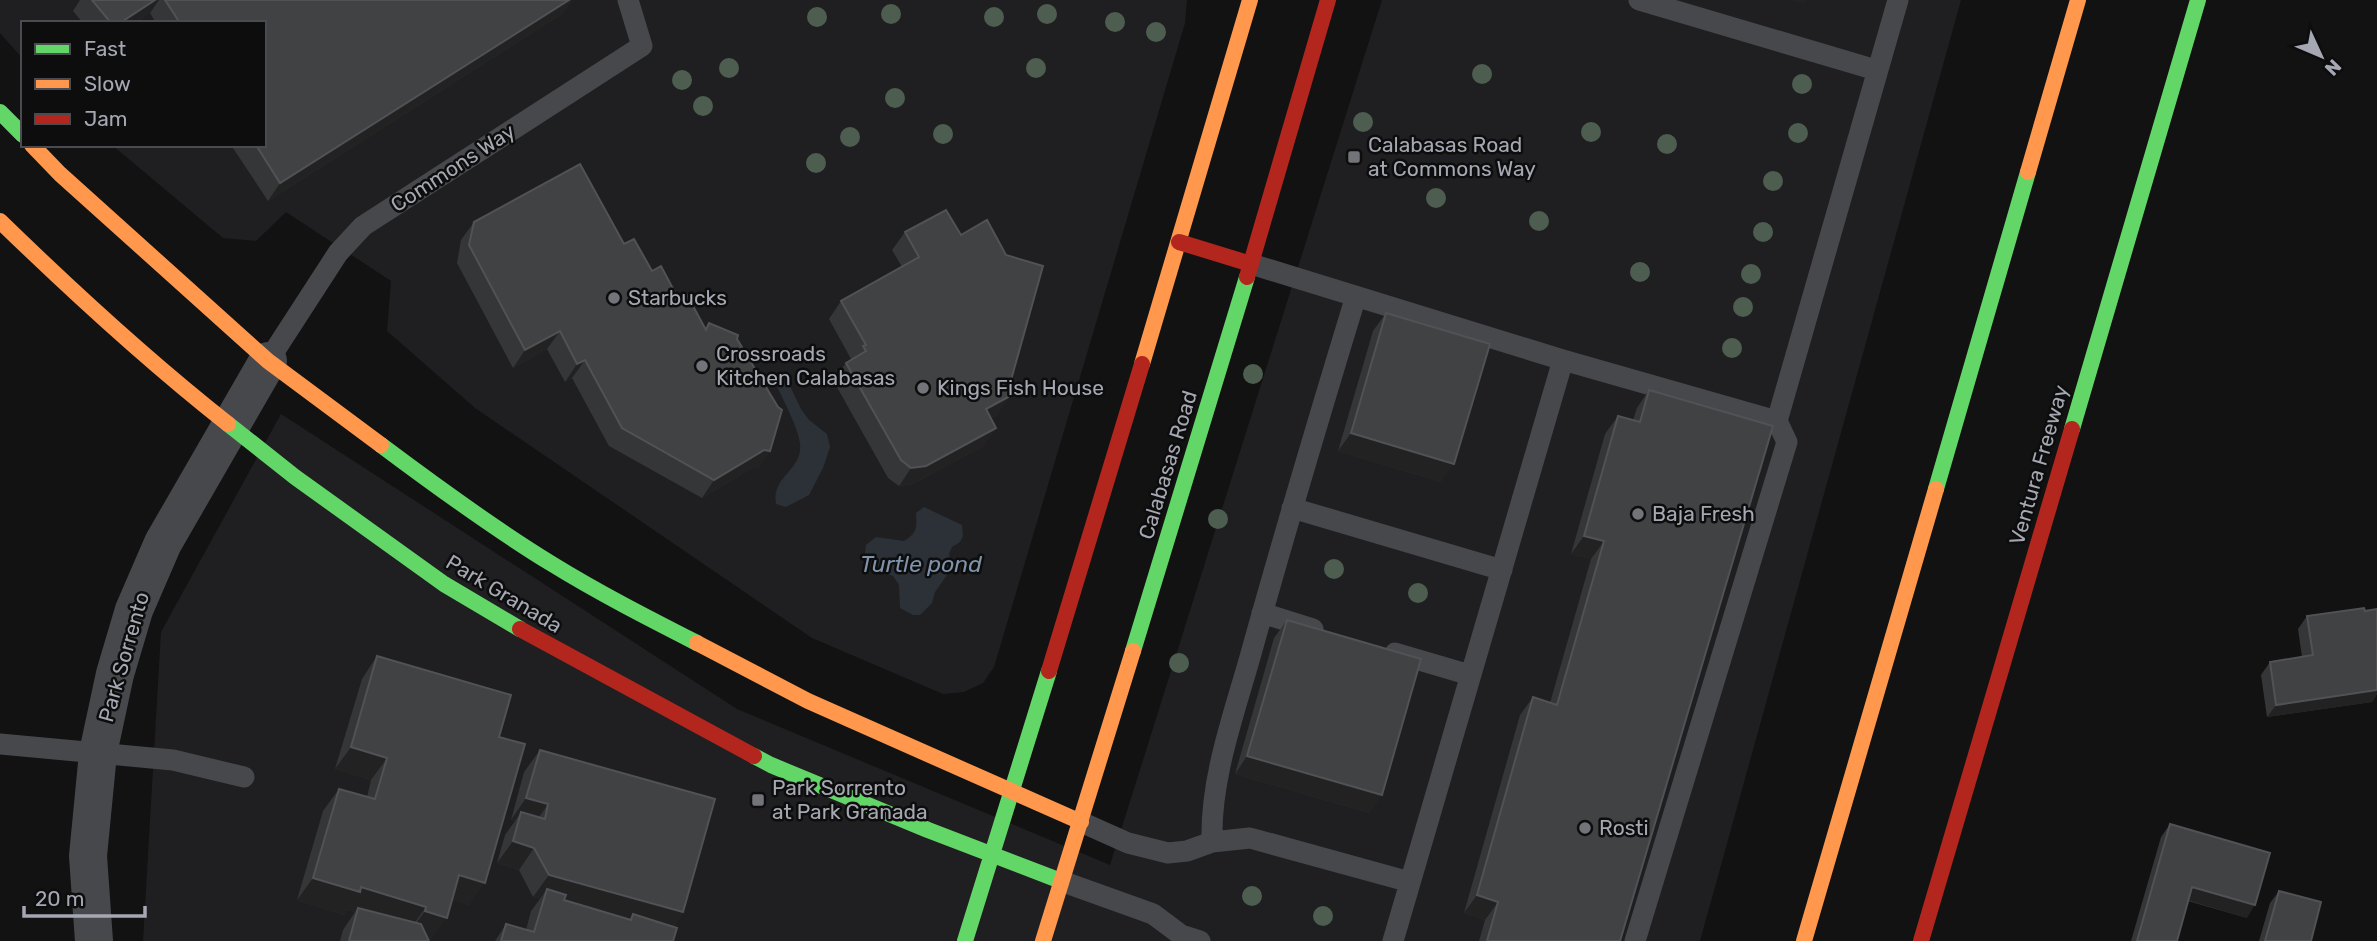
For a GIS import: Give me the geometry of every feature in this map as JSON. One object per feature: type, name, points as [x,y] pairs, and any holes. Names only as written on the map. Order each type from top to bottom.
[{"type":"main road","points":[[965,941],[1180,242],[1250,0]]},
{"type":"main road","name":"Calabasas Road","points":[[1043,941],[1251,264],[1328,0]]},
{"type":"main road","points":[[1804,941],[2078,0]]},
{"type":"main road","name":"Ventura Freeway","points":[[1921,941],[2198,0]]},
{"type":"main road","points":[[0,111],[21,133]]},
{"type":"main road","points":[[34,147],[60,174],[268,361],[460,504],[607,596],[808,701],[1081,822]]},
{"type":"main road","name":"Park Granada","points":[[0,221],[57,277],[174,382],[229,427],[444,584],[555,649],[771,765],[1061,881]]},
{"type":"main road","points":[[1180,242],[1251,264]]},
{"type":"street","name":"Park Sorrento","points":[[94,941],[88,856],[98,753],[115,674],[134,610],[163,543],[268,361]]},
{"type":"lane","name":"Commons Way","points":[[268,361],[338,253],[363,226],[642,46],[628,0]]},
{"type":"lane","points":[[1639,0],[1876,70]]},
{"type":"lane","points":[[1635,941],[1787,442],[1777,421],[1898,0]]},
{"type":"lane","points":[[1251,264],[1563,360],[1777,421]]},
{"type":"lane","points":[[1212,842],[1211,817],[1220,766],[1292,508],[1356,296]]},
{"type":"lane","points":[[1393,941],[1563,360]]},
{"type":"lane","points":[[1292,508],[1502,570]]},
{"type":"lane","points":[[1262,613],[1327,633]]},
{"type":"lane","points":[[1379,648],[1470,675]]},
{"type":"lane","points":[[0,744],[173,760],[244,777]]},
{"type":"lane","points":[[1081,822],[1128,843],[1168,853],[1187,851],[1212,842],[1250,838],[1410,882]]},
{"type":"lane","points":[[1061,881],[1153,914],[1187,939]]},
{"type":"shaded area","points":[[0,0],[1187,0],[1185,23],[994,667],[983,683],[964,692],[943,694],[812,638],[475,408],[387,331],[391,281],[286,212],[256,241],[223,238],[114,147],[266,147],[266,21],[21,21],[21,57],[0,33]]},
{"type":"shaded area","points":[[1382,0],[1961,0],[1700,941],[143,941],[161,632],[281,414],[737,709],[1110,865]]},
{"type":"water","points":[[788,382],[809,420],[827,434],[830,447],[809,495],[786,507],[776,504],[778,486],[800,453],[794,423],[777,386]]},
{"type":"water","name":"Turtle pond","points":[[924,507],[962,525],[963,536],[960,542],[952,547],[949,554],[949,572],[935,592],[932,603],[920,615],[913,615],[900,608],[899,585],[893,576],[872,569],[864,561],[866,545],[876,537],[904,541],[912,535],[916,526],[916,513]]},
{"type":"building","points":[[92,0],[155,0],[123,21],[109,21]]},
{"type":"building","points":[[165,0],[569,0],[280,183],[257,147],[266,147],[266,21],[179,21]]},
{"type":"building","points":[[580,164],[624,244],[634,239],[652,271],[661,266],[679,300],[687,295],[706,330],[709,323],[738,335],[737,339],[782,410],[770,451],[764,450],[714,480],[622,428],[585,360],[577,364],[560,331],[525,350],[469,245],[474,222]]},
{"type":"building","points":[[946,210],[961,235],[987,220],[1006,255],[1043,266],[1011,380],[1003,383],[1010,396],[986,409],[996,428],[926,466],[911,468],[901,460],[846,363],[866,351],[863,346],[866,345],[841,301],[919,257],[905,232]]},
{"type":"building","points":[[1386,313],[1490,344],[1454,464],[1351,433]]},
{"type":"building","points":[[1649,390],[1773,426],[1620,941],[1487,941],[1498,902],[1477,895],[1533,697],[1557,705],[1604,541],[1584,536],[1618,416],[1640,422]]},
{"type":"building","points":[[2364,608],[2365,611],[2377,609],[2377,690],[2276,705],[2270,662],[2313,655],[2307,616]]},
{"type":"building","points":[[1287,620],[1421,659],[1382,795],[1247,756]]},
{"type":"building","points":[[377,656],[511,695],[499,737],[525,744],[485,883],[459,875],[447,918],[425,911],[426,907],[361,887],[360,892],[313,878],[339,789],[375,799],[387,758],[351,747]]},
{"type":"building","points":[[540,750],[715,799],[683,912],[549,875],[534,848],[513,841],[521,812],[545,819],[548,804],[526,798]]},
{"type":"building","points":[[2170,824],[2270,853],[2255,905],[2192,887],[2177,941],[2137,941]]},
{"type":"building","points":[[547,889],[566,895],[564,900],[631,920],[633,914],[677,928],[673,941],[501,941],[506,924],[534,932]]},
{"type":"building","points":[[2279,891],[2321,902],[2311,941],[2265,941]]},
{"type":"building","points":[[358,908],[421,924],[429,941],[349,941]]},
{"type":"traffic: fast","points":[[2072,429],[2198,0]]},
{"type":"traffic: fast","points":[[0,112],[21,133]]},
{"type":"traffic: fast","points":[[1936,489],[2028,172]]},
{"type":"traffic: fast","points":[[1133,651],[1247,277]]},
{"type":"traffic: fast","points":[[228,424],[295,477],[444,584],[520,629]]},
{"type":"traffic: fast","points":[[381,445],[465,507],[530,550],[570,575],[697,643]]},
{"type":"traffic: fast","points":[[965,941],[1049,671]]},
{"type":"traffic: fast","points":[[754,756],[928,830],[1061,881]]},
{"type":"traffic: slow","points":[[1142,364],[1250,0]]},
{"type":"traffic: slow","points":[[2028,172],[2078,0]]},
{"type":"traffic: slow","points":[[34,147],[60,174],[268,361],[381,445]]},
{"type":"traffic: slow","points":[[0,221],[111,326],[228,424]]},
{"type":"traffic: slow","points":[[1804,941],[1936,489]]},
{"type":"traffic: slow","points":[[697,643],[808,701],[1081,822]]},
{"type":"traffic: slow","points":[[1043,941],[1133,651]]},
{"type":"traffic: jam","points":[[1247,277],[1328,0]]},
{"type":"traffic: jam","points":[[1179,242],[1251,264]]},
{"type":"traffic: jam","points":[[1049,671],[1142,364]]},
{"type":"traffic: jam","points":[[1921,941],[2072,429]]},
{"type":"traffic: jam","points":[[520,629],[754,756]]},
{"type":"place","name":"Calabasas Road at Commons Way","points":[[1354,157]]},
{"type":"place","name":"Starbucks","points":[[614,298]]},
{"type":"place","name":"Crossroads Kitchen Calabasas","points":[[702,366]]},
{"type":"place","name":"Kings Fish House","points":[[923,388]]},
{"type":"place","name":"Baja Fresh","points":[[1638,514]]},
{"type":"place","name":"Park Sorrento at Park Granada","points":[[758,800]]},
{"type":"place","name":"Rosti","points":[[1585,828]]}]
